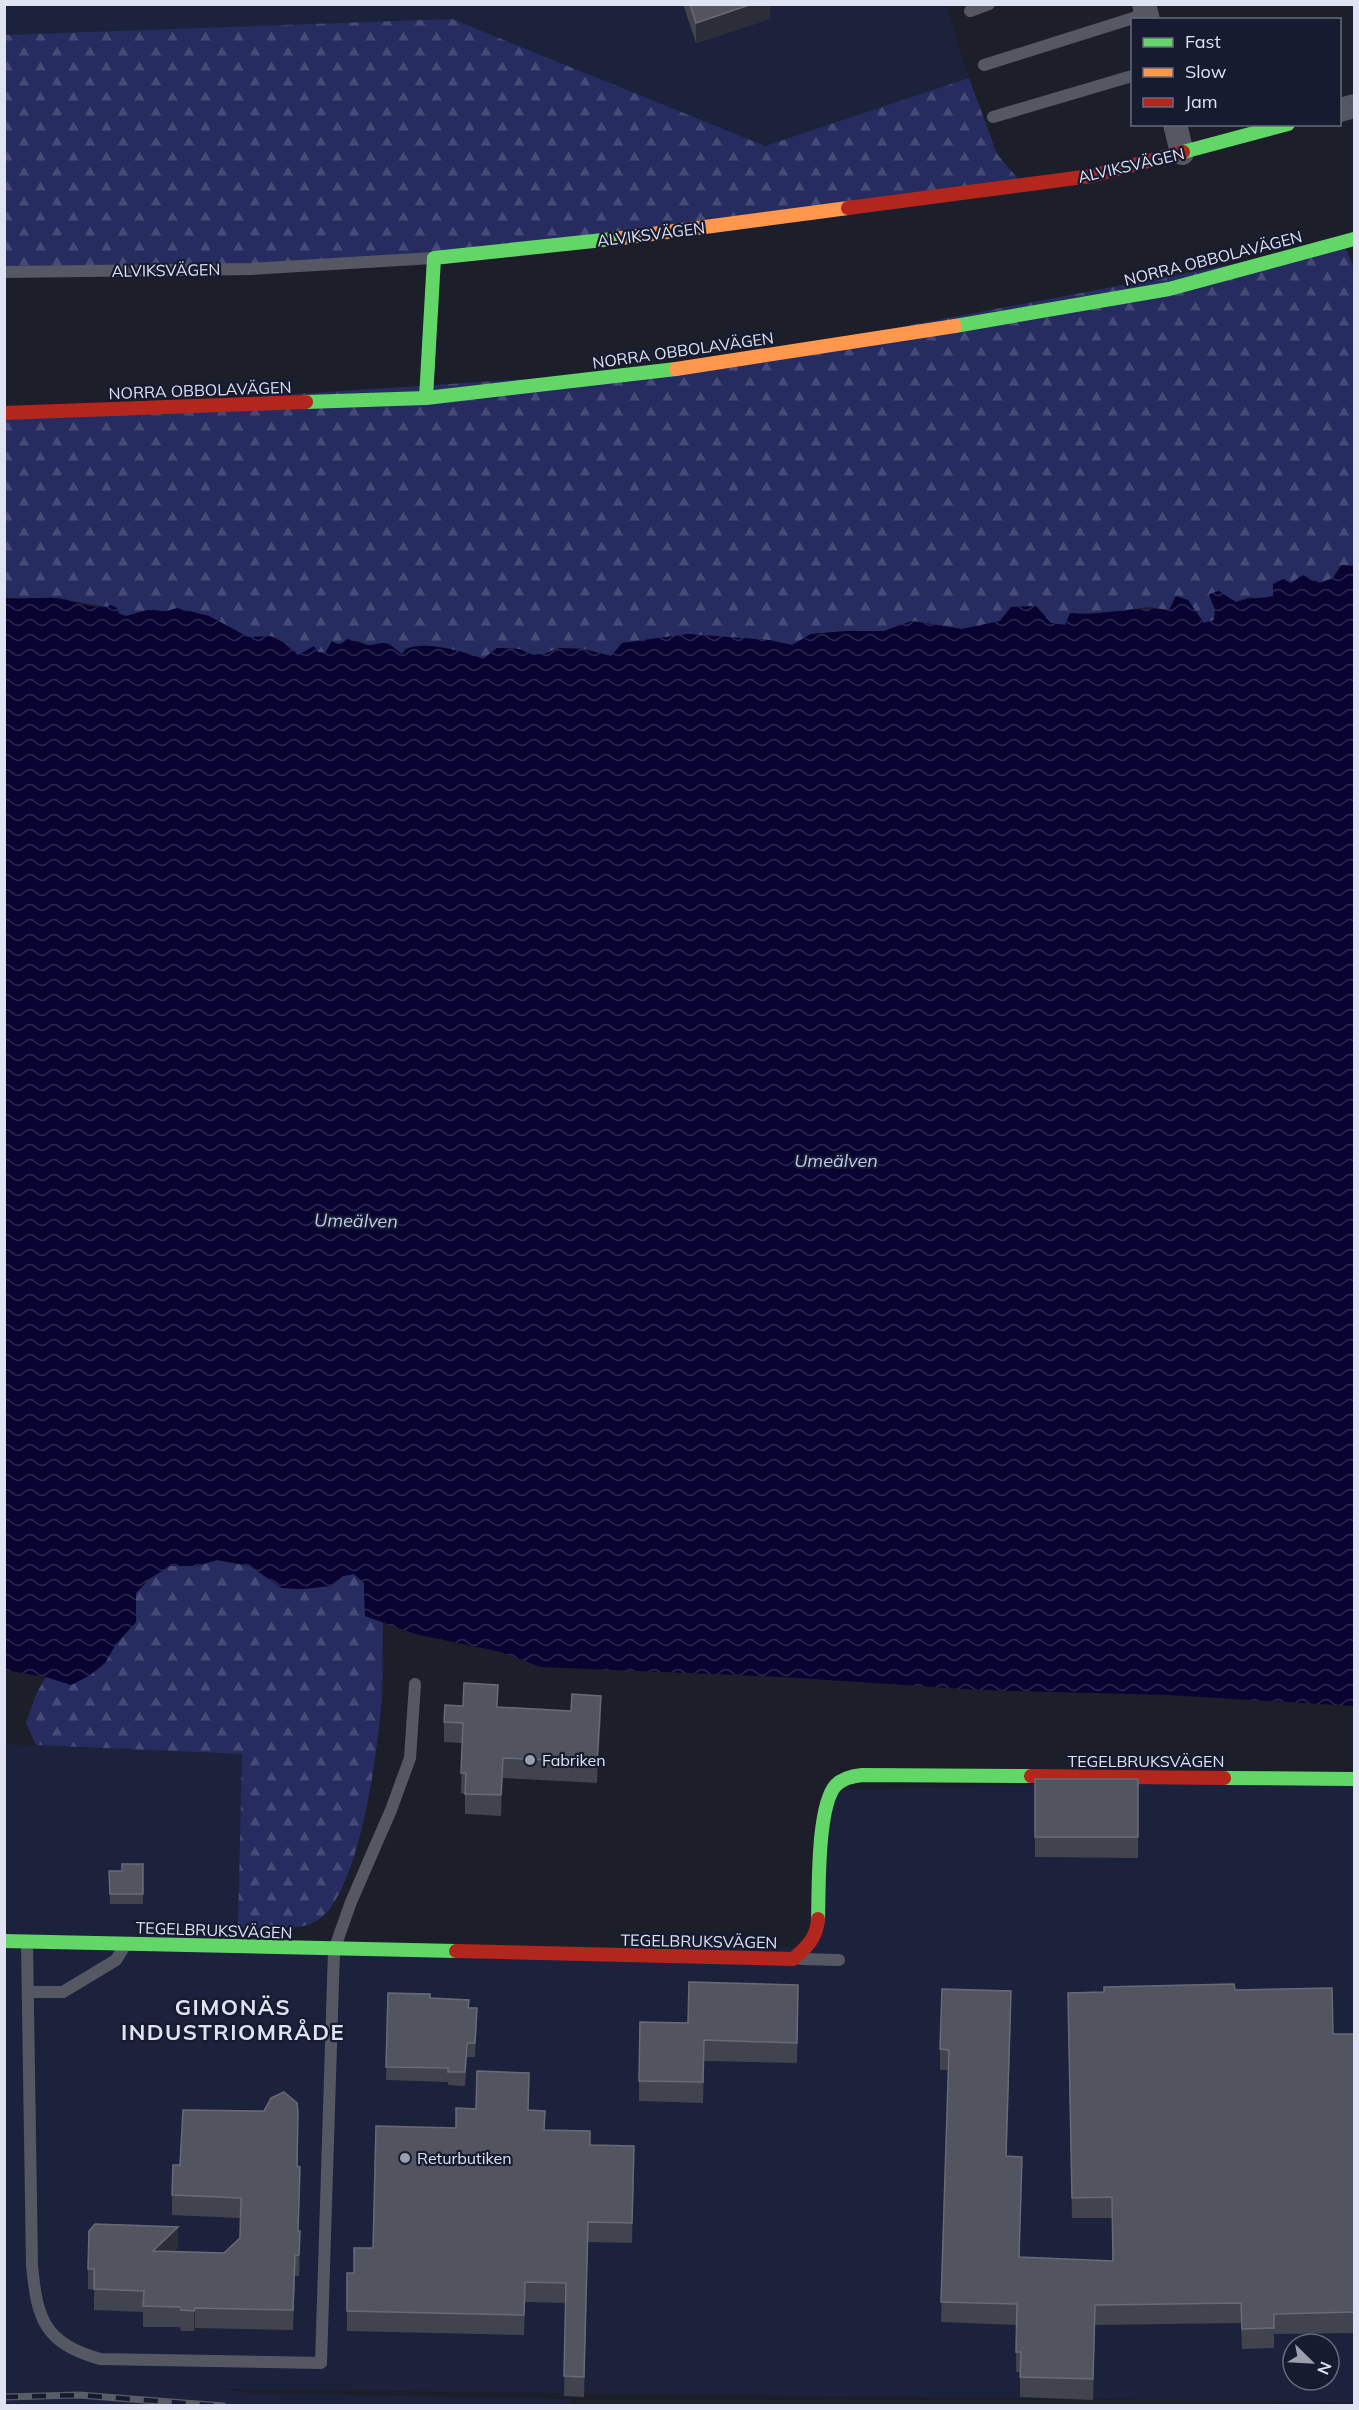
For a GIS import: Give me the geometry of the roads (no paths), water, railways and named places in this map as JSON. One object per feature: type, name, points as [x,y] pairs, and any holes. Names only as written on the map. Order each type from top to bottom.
[{"type":"main road","name":"ALVIKSVÄGEN","points":[[434,258],[583,243],[1091,176],[1281,126]]},
{"type":"main road","name":"NORRA OBBOLAVÄGEN","points":[[4,413],[426,398],[679,369],[897,336],[1169,289],[1354,239]]},
{"type":"main road","points":[[426,398],[434,258]]},
{"type":"main road","name":"TEGELBRUKSVÄGEN","points":[[4,1941],[793,1959],[807,1947],[817,1931],[824,1809],[831,1790],[844,1777],[874,1775],[1354,1779]]},
{"type":"street","points":[[1175,126],[1182,153]]},
{"type":"lane","points":[[970,11],[989,4]]},
{"type":"lane","points":[[984,65],[1146,13]]},
{"type":"lane","points":[[993,117],[1131,76]]},
{"type":"lane","name":"ALVIKSVÄGEN","points":[[4,272],[251,269],[434,258]]},
{"type":"lane","points":[[27,1941],[32,2265],[35,2302],[46,2328],[77,2352],[100,2359],[321,2363],[334,1950],[351,1902],[391,1810],[410,1758],[415,1684]]},
{"type":"lane","points":[[28,1992],[63,1992],[116,1960],[126,1944]]},
{"type":"lane","points":[[793,1959],[839,1960]]},
{"type":"water","name":"Umeälven","points":[[1341,565],[1354,566],[1354,1706],[1167,1695],[980,1690],[783,1677],[541,1667],[501,1652],[415,1634],[365,1616],[364,1583],[354,1574],[343,1576],[330,1586],[303,1589],[282,1588],[250,1566],[217,1560],[197,1566],[170,1566],[149,1579],[136,1593],[136,1622],[116,1644],[105,1663],[89,1676],[71,1685],[46,1677],[5,1670],[5,598],[56,598],[98,607],[111,605],[117,608],[119,614],[126,616],[147,610],[167,611],[177,608],[209,616],[248,637],[270,636],[279,639],[298,655],[314,646],[318,652],[325,653],[332,641],[340,644],[347,639],[369,645],[385,643],[402,654],[407,649],[416,646],[427,646],[453,650],[483,659],[497,648],[519,649],[533,655],[544,654],[559,648],[584,649],[611,656],[622,643],[688,634],[769,640],[792,645],[811,634],[884,631],[912,621],[962,629],[1000,621],[1011,607],[1036,606],[1051,623],[1065,625],[1070,613],[1169,610],[1176,596],[1188,600],[1204,623],[1214,620],[1215,610],[1209,594],[1219,591],[1236,602],[1273,596],[1273,584],[1283,579],[1291,583],[1303,575],[1320,583],[1333,578]]},
{"type":"railway","points":[[4,2397],[79,2395],[223,2406]]},
{"type":"place","name":"Fabriken","points":[[530,1760]]},
{"type":"place","name":"Returbutiken","points":[[405,2158]]},
{"type":"district","name":"GIMONÄS INDUSTRIOMRÅDE","points":[[233,2020]]}]
